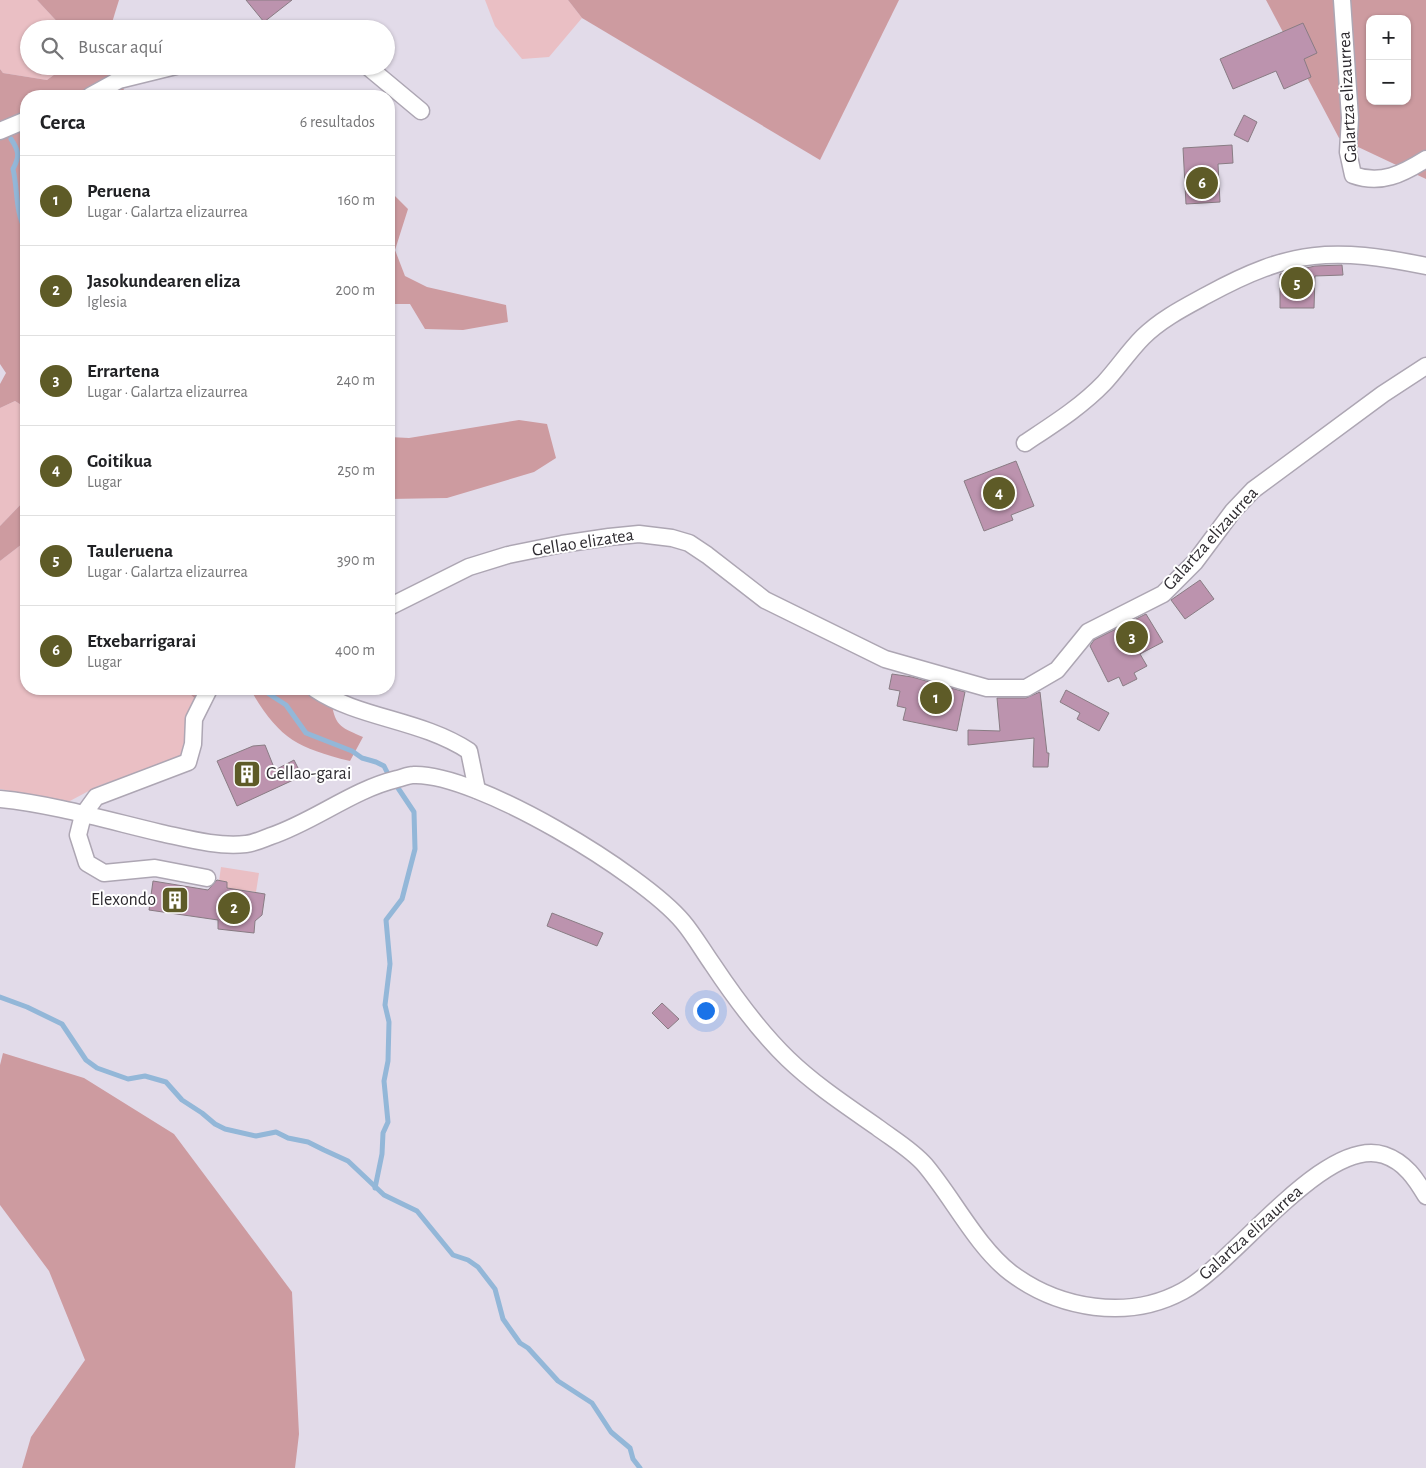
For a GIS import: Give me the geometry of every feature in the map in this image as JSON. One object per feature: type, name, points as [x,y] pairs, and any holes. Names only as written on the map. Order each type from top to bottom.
[{"type":"street","name":"Galartza elizaurrea","points":[[1342,0],[1350,118],[1348,152],[1352,175],[1372,180],[1382,179],[1404,173],[1426,159]]},
{"type":"street","points":[[101,90],[119,80],[139,75]]},
{"type":"street","points":[[378,75],[421,111]]},
{"type":"street","points":[[0,131],[20,123]]},
{"type":"street","points":[[1025,444],[1076,408],[1103,384],[1144,336],[1176,312],[1238,278],[1278,262],[1316,254],[1342,253],[1426,266]]},
{"type":"street","name":"Galartza elizaurrea","points":[[875,655],[907,667],[987,688],[1026,688],[1046,678],[1056,670],[1088,632],[1163,594],[1195,562],[1233,511],[1253,490],[1383,394],[1426,366]]},
{"type":"street","name":"Gellao elizatea","points":[[395,604],[469,567],[508,555],[562,544],[639,534],[672,538],[689,544],[707,555],[765,600],[875,655]]},
{"type":"street","points":[[206,695],[194,719],[193,744],[188,762],[96,796],[82,815],[78,835],[86,863],[104,873],[155,868],[207,878]]},
{"type":"street","points":[[326,695],[336,701],[424,728],[452,740],[468,751],[477,790]]},
{"type":"street","name":"Galartza elizaurrea","points":[[0,799],[211,844],[250,844],[304,824],[376,784],[413,775],[454,782],[511,804],[575,840],[627,874],[668,907],[683,921],[737,1000],[769,1040],[811,1080],[922,1162],[984,1244],[1006,1269],[1029,1285],[1054,1298],[1078,1304],[1126,1308],[1162,1300],[1204,1279],[1311,1178],[1356,1155],[1383,1154],[1408,1168],[1426,1196]]},
{"type":"shaded area","points":[[0,0],[37,0],[56,20],[20,20],[20,75],[54,75],[47,80],[3,73],[0,69]]},
{"type":"shaded area","points":[[37,0],[119,0],[113,20],[56,20]]},
{"type":"shaded area","points":[[485,0],[568,0],[582,18],[549,57],[522,59],[495,26]]},
{"type":"shaded area","points":[[568,0],[899,0],[820,160],[582,18]]},
{"type":"shaded area","points":[[1266,0],[1426,0],[1426,179],[1339,138]]},
{"type":"shaded area","points":[[0,69],[3,73],[47,80],[54,75],[121,75],[124,90],[20,90],[20,404],[15,401],[0,408],[0,384],[6,373],[0,364]]},
{"type":"shaded area","points":[[395,196],[408,209],[395,250]]},
{"type":"shaded area","points":[[395,250],[405,276],[427,287],[506,305],[508,322],[463,330],[425,329],[410,304],[395,304]]},
{"type":"shaded area","points":[[15,401],[20,404],[20,505],[0,526],[0,408]]},
{"type":"shaded area","points":[[519,420],[547,424],[556,458],[534,472],[447,498],[395,499],[395,437],[409,438]]},
{"type":"shaded area","points":[[20,505],[20,546],[0,561],[0,526]]},
{"type":"shaded area","points":[[20,546],[20,695],[191,695],[198,701],[194,753],[98,786],[68,802],[0,789],[0,561]]},
{"type":"shaded area","points":[[191,695],[214,695],[198,701]]},
{"type":"shaded area","points":[[254,695],[318,695],[332,704],[335,718],[341,726],[363,737],[350,761],[331,756],[315,751],[290,738],[280,730]]},
{"type":"shaded area","points":[[221,867],[259,873],[256,892],[227,888],[227,882],[219,881]]},
{"type":"shaded area","points":[[3,1053],[84,1078],[174,1134],[292,1292],[299,1434],[295,1468],[22,1468],[31,1437],[85,1360],[49,1271],[0,1205],[0,1065]]},
{"type":"building","points":[[246,0],[292,0],[267,20],[262,20]]},
{"type":"building","points":[[1303,23],[1317,53],[1304,59],[1311,77],[1284,89],[1276,71],[1233,89],[1220,59]]},
{"type":"building","points":[[1244,115],[1257,122],[1248,142],[1234,135]]},
{"type":"building","points":[[1232,145],[1233,163],[1218,164],[1220,202],[1186,204],[1183,148]]},
{"type":"building","points":[[1342,265],[1343,275],[1315,276],[1314,308],[1280,308],[1280,274],[1315,266]]},
{"type":"building","points":[[1016,461],[1034,506],[1011,515],[1013,520],[984,531],[964,481]]},
{"type":"building","points":[[1200,580],[1214,599],[1185,619],[1171,600]]},
{"type":"building","points":[[1146,614],[1163,642],[1140,654],[1147,666],[1134,673],[1137,679],[1123,686],[1119,677],[1108,682],[1090,646],[1094,640]]},
{"type":"building","points":[[892,674],[912,677],[965,692],[957,731],[903,720],[906,708],[897,706],[900,691],[889,689]]},
{"type":"building","points":[[1066,690],[1109,713],[1099,731],[1077,719],[1080,713],[1060,702]]},
{"type":"building","points":[[1040,692],[1047,753],[1049,753],[1048,767],[1033,767],[1034,738],[968,745],[968,730],[1000,731],[997,698],[1026,698]]},
{"type":"building","name":"Gellao-garai","points":[[265,745],[275,770],[294,760],[302,776],[237,806],[217,761],[253,746]]},
{"type":"building","points":[[217,880],[227,882],[227,888],[265,894],[262,915],[255,921],[254,933],[218,929],[218,920],[149,910],[153,881],[208,890]]},
{"type":"building","points":[[552,913],[603,933],[597,946],[547,926]]},
{"type":"building","points":[[662,1003],[679,1019],[668,1029],[652,1013]]},
{"type":"waterway","points":[[11,139],[18,154],[13,169],[20,216]]},
{"type":"waterway","points":[[271,695],[286,705],[306,733],[352,751],[362,758],[376,762],[384,766],[387,772]]},
{"type":"waterway","points":[[375,1188],[382,1154],[383,1133],[388,1122],[384,1081],[388,1061],[389,1022],[385,1005],[390,964],[386,920],[402,899],[415,849],[414,812],[396,785]]},
{"type":"waterway","points":[[0,997],[27,1007],[62,1024],[86,1060],[97,1068],[128,1079],[145,1076],[166,1082],[182,1100],[225,1129],[256,1136],[276,1132],[288,1138],[308,1142],[348,1161],[384,1195],[417,1211],[453,1255],[468,1260],[478,1267],[495,1289],[503,1319],[520,1343],[528,1348],[558,1381],[592,1403],[611,1432],[630,1448],[633,1459],[640,1468]]},
{"type":"place","name":"Etxebarrigarai","points":[[1202,183]]},
{"type":"place","name":"Tauleruena","points":[[1297,283]]},
{"type":"place","name":"Goitikua","points":[[999,493]]},
{"type":"place","name":"Errartena","points":[[1132,637]]},
{"type":"place","name":"Peruena","points":[[936,698]]},
{"type":"place","name":"Gellao-garai","points":[[247,774]]},
{"type":"place","name":"Elexondo","points":[[175,900]]},
{"type":"place","name":"Jasokundearen eliza","points":[[234,908]]}]
